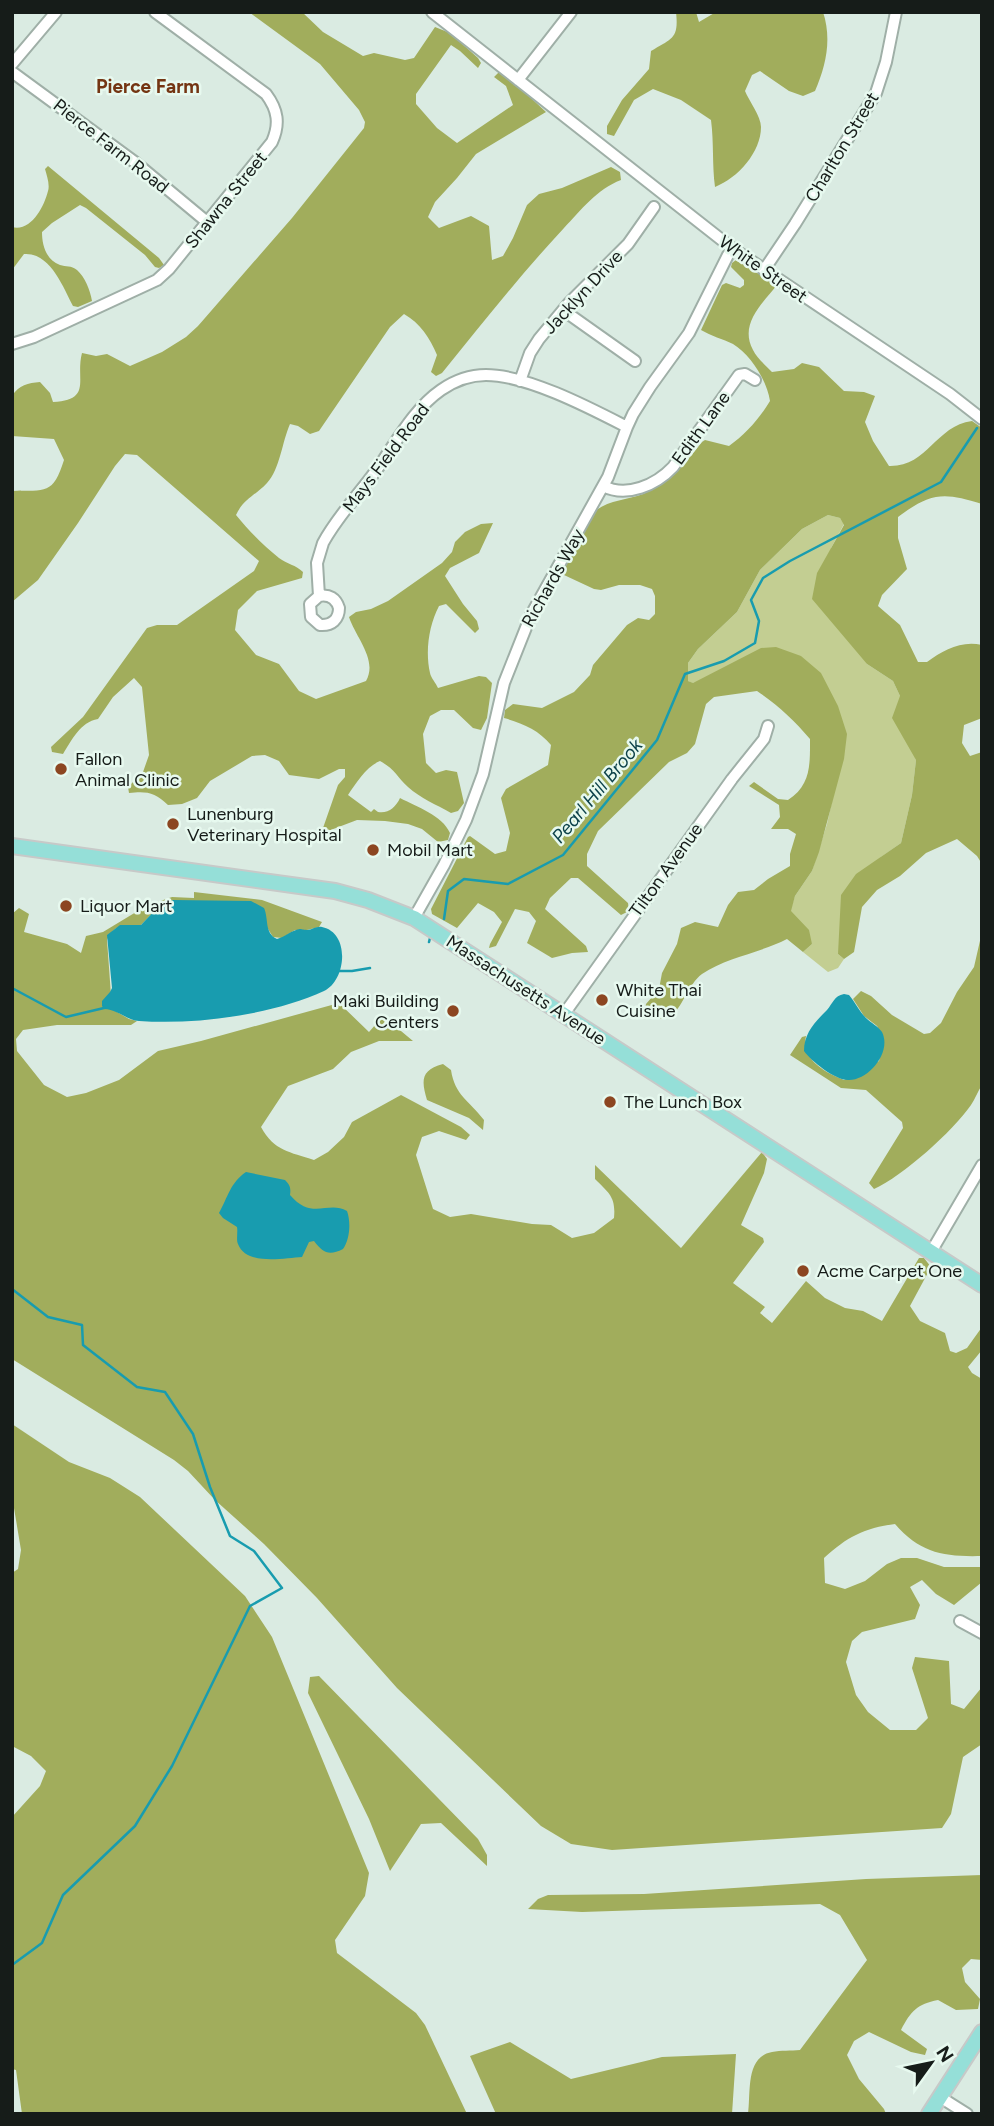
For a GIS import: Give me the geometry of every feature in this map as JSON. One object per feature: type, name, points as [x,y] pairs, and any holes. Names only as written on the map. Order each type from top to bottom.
[{"type":"main road","name":"Massachusetts Avenue","points":[[12,846],[335,891],[368,900],[414,918],[982,1285]]},
{"type":"main road","points":[[929,2114],[982,2032]]},
{"type":"street","points":[[12,64],[56,12]]},
{"type":"street","name":"Shawna Street","points":[[12,344],[34,337],[152,283],[169,269],[272,142],[277,128],[276,112],[271,100],[260,89],[155,12]]},
{"type":"street","name":"White Street","points":[[432,12],[698,223],[950,394],[982,419]]},
{"type":"street","points":[[517,80],[571,12]]},
{"type":"street","name":"Charlton Street","points":[[764,270],[872,101],[886,62],[896,12]]},
{"type":"street","name":"Pierce Farm Road","points":[[12,72],[112,145],[207,222]]},
{"type":"street","name":"Jacklyn Drive","points":[[520,382],[535,346],[563,310],[628,244],[654,207]]},
{"type":"street","name":"Richards Way","points":[[414,918],[452,850],[474,798],[483,774],[504,683],[538,599],[603,486],[627,427],[650,387],[689,333],[729,255]]},
{"type":"street","points":[[563,310],[635,361]]},
{"type":"street","name":"Edith Lane","points":[[603,486],[624,492],[663,477],[738,376],[745,374],[755,380]]},
{"type":"street","name":"Mays Field Road","points":[[319,596],[317,563],[323,543],[421,409],[441,390],[464,379],[488,375],[550,391],[627,427]]},
{"type":"street","name":"Tilton Avenue","points":[[564,1014],[732,779],[764,739],[768,726]]},
{"type":"street","points":[[931,1252],[982,1165]]},
{"type":"street","points":[[960,1621],[982,1633]]},
{"type":"street","points":[[940,2097],[967,2114]]},
{"type":"green space","points":[[249,12],[302,12],[323,32],[363,56],[374,53],[405,60],[414,58],[435,27],[450,33],[481,63],[478,68],[451,45],[416,94],[416,104],[437,128],[457,143],[513,105],[506,86],[494,77],[501,70],[546,112],[476,154],[435,202],[428,217],[439,228],[471,216],[489,226],[492,260],[503,256],[527,205],[539,194],[562,188],[611,167],[620,172],[621,180],[597,194],[548,245],[442,373],[436,376],[431,372],[437,355],[420,326],[404,314],[390,327],[319,431],[310,434],[290,424],[271,477],[236,515],[273,553],[303,572],[302,578],[257,591],[238,610],[235,630],[256,655],[279,664],[299,691],[316,699],[366,681],[369,673],[368,657],[349,617],[388,601],[442,563],[465,532],[481,524],[493,523],[479,553],[450,568],[445,576],[477,621],[479,629],[475,633],[446,604],[439,606],[429,638],[430,673],[438,688],[479,676],[486,677],[492,683],[487,718],[481,730],[473,728],[454,710],[441,710],[430,716],[423,734],[426,763],[436,773],[446,770],[457,772],[464,803],[458,811],[451,813],[413,791],[380,761],[366,771],[348,795],[371,812],[374,809],[378,812],[388,811],[400,798],[441,821],[450,833],[448,840],[438,842],[422,829],[385,821],[357,820],[328,831],[323,828],[338,785],[345,777],[345,769],[339,769],[319,779],[289,775],[279,761],[265,755],[252,756],[210,781],[197,798],[182,804],[168,805],[150,793],[129,793],[128,787],[143,772],[149,755],[142,687],[134,678],[113,697],[98,719],[81,728],[63,754],[52,752],[51,747],[83,717],[147,628],[177,625],[254,571],[259,561],[137,455],[125,454],[38,580],[12,602],[12,491],[47,488],[56,479],[64,460],[54,439],[12,436],[12,396],[24,385],[40,382],[50,393],[53,402],[65,400],[73,397],[80,387],[82,353],[96,356],[107,354],[130,366],[162,352],[186,337],[292,218],[364,128],[365,122],[359,110],[320,64]]},
{"type":"green space","points":[[676,12],[696,12],[699,22],[716,12],[823,12],[826,22],[826,52],[815,91],[803,96],[789,91],[760,71],[752,75],[745,91],[761,127],[757,146],[740,171],[715,187],[711,120],[681,100],[653,89],[634,100],[614,136],[607,134],[607,126],[622,100],[649,69],[651,51],[675,33]]},
{"type":"green space","points":[[48,166],[164,265],[155,267],[145,255],[80,205],[52,223],[42,232],[42,237],[51,260],[73,267],[80,273],[87,284],[92,301],[78,307],[73,306],[55,272],[33,255],[24,254],[12,270],[12,227],[25,226],[40,211],[49,189],[45,169]]},
{"type":"green space","points":[[736,260],[777,285],[750,323],[749,341],[757,356],[772,372],[794,369],[802,363],[819,367],[844,391],[864,392],[875,396],[865,422],[889,466],[902,465],[923,454],[959,424],[972,421],[982,428],[982,504],[957,497],[938,497],[920,503],[898,517],[898,538],[907,569],[882,595],[878,606],[900,625],[918,662],[927,662],[960,645],[982,645],[982,718],[964,725],[962,743],[970,756],[982,752],[982,864],[977,856],[957,839],[926,853],[900,876],[877,890],[862,907],[854,952],[844,959],[838,954],[841,895],[856,874],[901,843],[912,795],[916,760],[892,718],[900,696],[893,681],[867,664],[812,599],[817,573],[844,525],[840,518],[828,515],[802,529],[760,570],[737,612],[698,649],[688,663],[688,681],[693,683],[761,648],[776,647],[801,656],[821,673],[838,706],[847,734],[844,759],[819,852],[812,871],[795,896],[791,911],[809,930],[812,944],[803,952],[787,939],[712,968],[697,978],[674,1014],[659,1019],[645,1010],[646,1004],[659,989],[662,973],[677,944],[681,928],[695,922],[718,927],[728,905],[738,892],[754,890],[790,866],[790,854],[796,834],[788,829],[771,829],[780,817],[779,805],[749,786],[754,782],[778,799],[788,800],[796,794],[808,774],[810,739],[785,713],[757,691],[714,697],[706,704],[695,744],[687,753],[669,762],[598,831],[587,854],[587,866],[628,903],[629,911],[621,915],[578,878],[571,878],[550,898],[545,909],[586,946],[588,952],[552,958],[527,943],[536,921],[529,912],[515,909],[496,946],[489,948],[502,922],[494,912],[478,903],[457,928],[432,914],[431,909],[468,837],[495,854],[506,851],[510,833],[501,798],[506,789],[548,765],[551,745],[530,728],[504,718],[505,710],[513,704],[542,708],[574,692],[627,625],[638,618],[649,620],[655,614],[655,596],[652,589],[640,585],[619,585],[594,589],[564,575],[562,570],[595,511],[612,502],[643,494],[661,484],[676,472],[705,440],[729,446],[752,426],[770,401],[762,377],[746,355],[733,344],[701,330],[722,285],[726,283],[740,288],[744,285],[744,280],[731,267]]},
{"type":"green space","points":[[828,515],[840,518],[844,524],[831,548],[867,664],[893,681],[900,696],[916,760],[912,795],[901,843],[881,857],[838,954],[844,959],[838,968],[828,972],[803,952],[812,944],[790,911],[795,896],[812,871],[833,797],[821,673],[692,683],[688,681],[688,663],[698,649],[737,612],[760,570],[802,529]]},
{"type":"green space","points":[[194,892],[262,900],[322,922],[319,927],[295,930],[282,938],[273,937],[268,929],[158,907],[141,925],[117,928],[107,940],[112,1009],[137,1021],[131,1025],[57,1025],[23,1030],[16,1039],[17,1051],[44,1085],[67,1097],[86,1093],[119,1080],[158,1051],[339,1003],[369,1032],[383,1016],[413,1041],[379,1041],[351,1052],[333,1069],[288,1086],[261,1127],[271,1141],[283,1150],[314,1160],[328,1152],[344,1137],[352,1122],[401,1095],[461,1127],[470,1135],[466,1140],[439,1131],[422,1137],[416,1155],[433,1209],[450,1217],[471,1214],[551,1225],[572,1238],[594,1233],[614,1218],[614,1205],[610,1196],[595,1179],[595,1165],[681,1248],[762,1152],[767,1159],[764,1173],[741,1225],[763,1238],[764,1242],[733,1283],[765,1307],[760,1313],[772,1323],[806,1281],[825,1298],[845,1308],[863,1311],[882,1321],[919,1258],[924,1258],[931,1267],[910,1306],[920,1321],[945,1333],[950,1351],[956,1353],[967,1348],[982,1327],[982,1350],[968,1367],[982,1379],[982,1556],[956,1556],[923,1547],[895,1524],[856,1535],[824,1558],[825,1583],[845,1589],[865,1581],[887,1564],[901,1558],[917,1558],[944,1567],[982,1567],[982,1582],[954,1605],[936,1594],[922,1580],[910,1587],[920,1605],[915,1619],[862,1632],[852,1641],[846,1662],[856,1695],[868,1712],[890,1730],[916,1730],[928,1718],[912,1668],[915,1657],[949,1661],[951,1704],[964,1709],[982,1687],[982,1744],[963,1757],[951,1814],[942,1828],[612,1850],[571,1844],[541,1826],[397,1688],[317,1598],[188,1471],[12,1359],[12,914],[19,908],[29,914],[24,932],[67,944],[81,953],[86,936],[103,932],[146,906],[172,897],[194,898]]},
{"type":"green space","points":[[982,932],[982,1085],[963,1116],[940,1140],[913,1164],[874,1189],[869,1183],[903,1128],[902,1122],[866,1090],[841,1088],[790,1055],[802,1037],[806,1036],[807,1051],[816,1064],[844,1080],[879,1061],[884,1039],[877,1026],[864,1016],[853,999],[861,991],[871,996],[892,1015],[924,1034],[930,1033],[941,1023],[974,967]]},
{"type":"green space","points":[[443,1064],[451,1070],[459,1092],[484,1120],[483,1130],[469,1118],[427,1100],[424,1077],[430,1069]]},
{"type":"green space","points":[[12,1424],[69,1462],[110,1478],[140,1497],[245,1596],[272,1637],[369,1873],[365,1896],[335,1940],[337,1953],[416,2013],[425,2025],[467,2114],[22,2114],[16,2070],[12,2069],[12,1817],[40,1786],[46,1771],[31,1756],[12,1746],[12,1573],[18,1569],[21,1550],[12,1496]]},
{"type":"green space","points":[[319,1676],[478,1839],[487,1855],[487,1866],[441,1823],[421,1824],[390,1871],[369,1819],[308,1693],[310,1677]]},
{"type":"green space","points":[[982,1875],[982,1960],[971,1959],[962,1968],[965,1982],[980,1999],[978,2009],[956,2010],[938,2000],[915,2009],[901,2030],[927,2049],[925,2055],[911,2052],[869,2032],[854,2041],[847,2055],[859,2079],[886,2114],[748,2114],[751,2077],[757,2061],[772,2052],[800,2050],[867,1960],[840,1915],[820,1904],[582,1912],[528,1909],[538,1899],[548,1895],[644,1894],[866,1879]]},
{"type":"green space","points":[[510,2042],[571,2079],[662,2057],[736,2054],[732,2114],[496,2114],[470,2056]]},
{"type":"water","points":[[173,900],[251,901],[264,908],[268,929],[277,939],[300,929],[322,927],[331,931],[338,938],[341,947],[341,968],[337,978],[324,991],[303,999],[257,1012],[209,1020],[139,1021],[104,1009],[102,1001],[112,988],[107,935],[120,925],[141,925],[158,907]]},
{"type":"water","points":[[849,995],[864,1015],[882,1032],[884,1040],[884,1048],[877,1064],[857,1079],[849,1080],[824,1070],[804,1051],[811,1028],[836,998]]},
{"type":"water","points":[[246,1172],[285,1180],[290,1187],[290,1195],[306,1207],[340,1208],[347,1211],[349,1230],[343,1249],[327,1252],[314,1241],[309,1242],[302,1257],[276,1259],[257,1258],[242,1251],[237,1242],[237,1227],[219,1213],[233,1186]]},
{"type":"waterway","name":"Pearl Hill Brook","points":[[444,919],[448,891],[464,879],[508,884],[563,855],[657,740],[685,674],[724,661],[755,643],[759,621],[751,600],[763,578],[790,561],[941,482],[977,428]]},
{"type":"waterway","name":"Pearl Hill Brook","points":[[429,942],[430,938]]},
{"type":"waterway","name":"Pearl Hill Brook","points":[[338,971],[370,968]]},
{"type":"waterway","name":"Pearl Hill Brook","points":[[12,988],[66,1017],[104,1008]]},
{"type":"waterway","points":[[12,1289],[48,1317],[82,1325],[83,1345],[137,1387],[165,1392],[193,1434],[230,1536],[254,1551],[282,1588],[250,1606],[172,1766],[135,1826],[63,1895],[42,1943],[12,1965]]},
{"type":"place","name":"Fallon Animal Clinic","points":[[61,769]]},
{"type":"place","name":"Lunenburg Veterinary Hospital","points":[[173,824]]},
{"type":"place","name":"Mobil Mart","points":[[373,850]]},
{"type":"place","name":"Liquor Mart","points":[[66,906]]},
{"type":"place","name":"White Thai Cuisine","points":[[602,1000]]},
{"type":"place","name":"Maki Building Centers","points":[[453,1011]]},
{"type":"place","name":"The Lunch Box","points":[[610,1102]]},
{"type":"place","name":"Acme Carpet One","points":[[803,1271]]},
{"type":"district","name":"Pierce Farm","points":[[148,86]]}]
